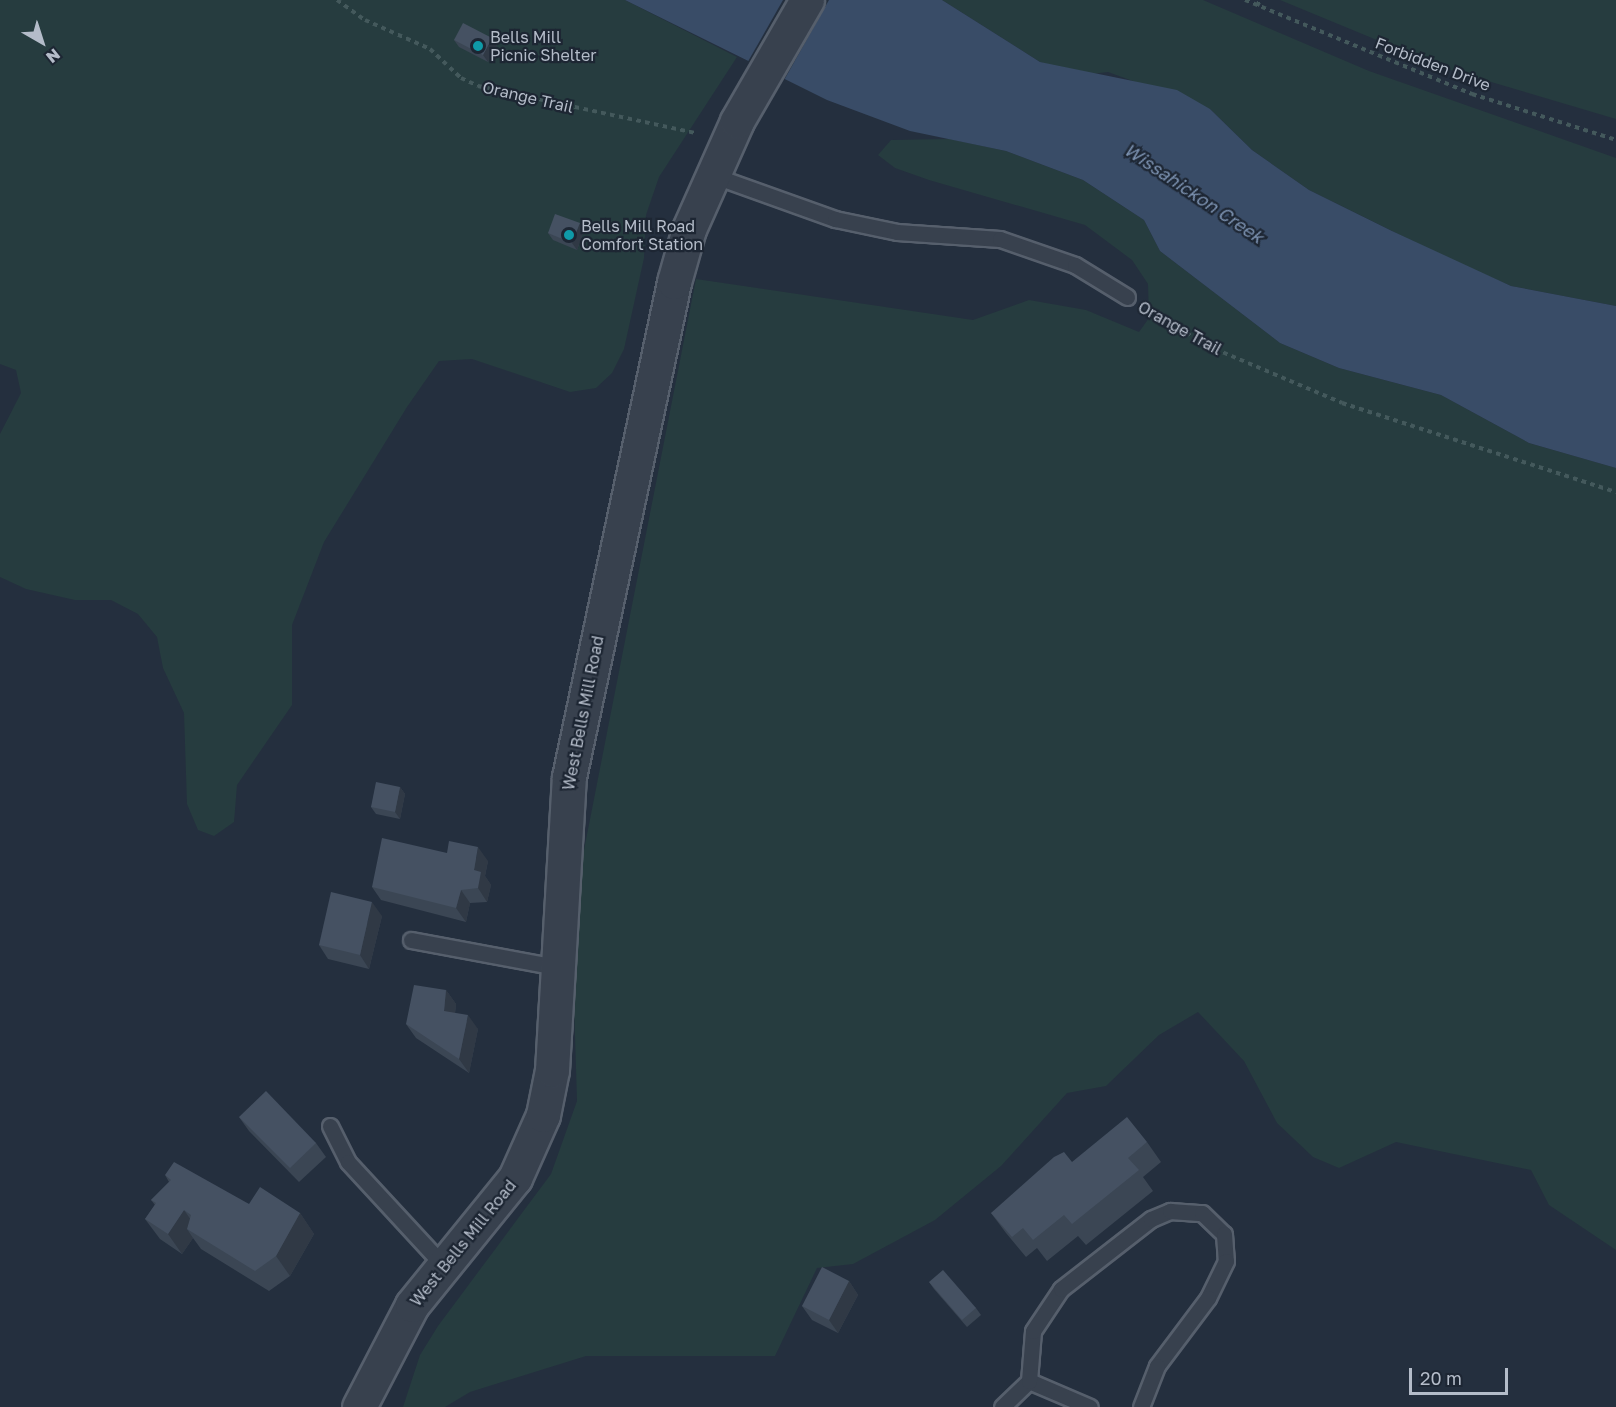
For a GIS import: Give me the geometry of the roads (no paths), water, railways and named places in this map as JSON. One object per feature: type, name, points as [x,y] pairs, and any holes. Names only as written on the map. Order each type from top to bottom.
[{"type":"street","name":"West Bells Mill Road","points":[[359,1407],[407,1313],[443,1264],[503,1196],[536,1137],[552,1070],[566,801],[584,699],[674,282],[712,175],[737,121],[807,0]]},
{"type":"lane","name":"Orange Trail","points":[[712,175],[835,219],[897,232],[1000,239],[1075,266],[1126,297]]},
{"type":"lane","points":[[411,940],[557,967]]},
{"type":"lane","points":[[330,1126],[348,1162],[443,1264]]},
{"type":"lane","points":[[1002,1407],[1029,1381],[1033,1330],[1061,1290],[1151,1218],[1170,1211],[1202,1213],[1224,1234],[1226,1261],[1208,1298],[1157,1366],[1141,1407]]},
{"type":"lane","points":[[1029,1381],[1090,1407]]},
{"type":"water","name":"Wissahickon Creek","points":[[625,0],[942,0],[1040,62],[1177,90],[1210,109],[1252,150],[1309,190],[1392,231],[1511,286],[1616,306],[1616,468],[1529,443],[1441,395],[1339,368],[1280,343],[1160,251],[1144,220],[1083,180],[1006,151],[910,131],[827,100]]},
{"type":"place","name":"Bells Mill Picnic Shelter","points":[[478,46]]},
{"type":"place","name":"Bells Mill Road Comfort Station","points":[[569,235]]}]
